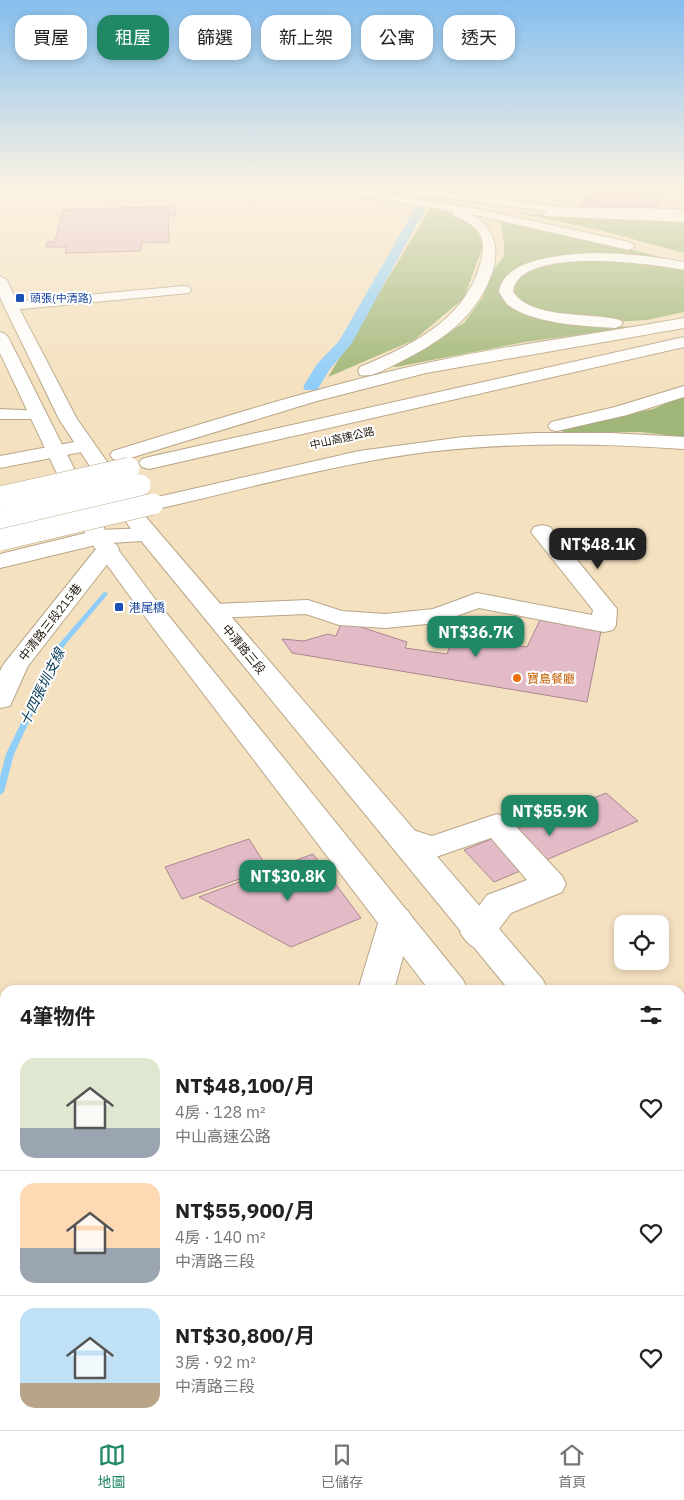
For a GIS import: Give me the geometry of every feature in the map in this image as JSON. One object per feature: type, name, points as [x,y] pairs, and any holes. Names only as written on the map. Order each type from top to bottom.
[{"type":"main road","points":[[486,270],[490,253]]},
{"type":"main road","points":[[0,486],[137,472],[294,401],[369,370],[433,336],[456,318],[470,303],[486,270],[497,253]]},
{"type":"main road","points":[[652,253],[684,261]]},
{"type":"main road","points":[[684,266],[613,257],[556,260],[540,263],[519,272],[507,284],[506,292],[512,300],[524,308],[545,315],[574,320],[626,323],[684,319]]},
{"type":"main road","name":"中清路三段","points":[[0,280],[68,420],[149,535],[526,985]]},
{"type":"main road","points":[[11,306],[184,290]]},
{"type":"main road","points":[[294,401],[417,370],[483,356],[684,323]]},
{"type":"main road","name":"中山高速公路","points":[[0,497],[137,472],[684,342]]},
{"type":"main road","points":[[1,343],[103,543],[154,612],[446,985]]},
{"type":"main road","points":[[523,396],[684,359]]},
{"type":"main road","points":[[0,540],[321,465],[606,416],[684,392]]},
{"type":"main road","points":[[0,414],[38,415]]},
{"type":"main road","points":[[446,444],[548,438],[602,438],[684,443]]},
{"type":"main road","points":[[0,462],[86,446]]},
{"type":"main road","name":"中山高速公路","points":[[0,518],[137,472]]},
{"type":"main road","points":[[213,611],[308,607],[340,618],[385,620],[437,616],[477,600],[604,625],[605,609],[542,532]]},
{"type":"main road","points":[[0,561],[149,535]]},
{"type":"main road","name":"中清路三段215巷","points":[[0,700],[6,674],[16,665],[103,543]]},
{"type":"main road","points":[[403,838],[433,847],[497,825],[550,884],[499,904],[484,934]]},
{"type":"main road","points":[[377,985],[396,920]]},
{"type":"green space","points":[[403,253],[480,253],[464,298],[414,340],[328,377]]},
{"type":"green space","points":[[504,253],[644,253],[675,261],[586,257],[515,270],[504,279],[500,288],[503,297],[510,304],[607,326],[634,327],[525,342],[396,367],[391,365],[464,323],[483,297],[491,273],[504,256]]},
{"type":"green space","points":[[605,259],[684,268],[684,312],[647,320],[611,322],[532,310],[507,288],[520,274],[548,263]]},
{"type":"green space","points":[[684,396],[684,437],[640,432],[564,433],[560,429],[653,409]]},
{"type":"building","name":"寶島餐廳","points":[[540,620],[601,631],[587,702],[292,653],[282,639],[304,641],[328,634],[336,636],[342,621],[407,642],[405,648],[447,654],[457,628],[508,639],[507,644],[527,647]]},
{"type":"building","points":[[606,793],[638,821],[494,882],[464,850]]},
{"type":"building","points":[[249,839],[268,869],[182,899],[165,867]]},
{"type":"building","points":[[313,854],[361,918],[291,947],[199,897]]},
{"type":"waterway","name":"十四張圳支線","points":[[311,387],[323,367],[345,343],[395,253]]},
{"type":"waterway","name":"十四張圳支線","points":[[0,792],[10,754],[62,644],[105,594]]},
{"type":"place","name":"頭張(中清路)","points":[[20,298]]},
{"type":"place","name":"港尾橋","points":[[119,607]]},
{"type":"place","name":"寶島餐廳","points":[[517,678]]}]
